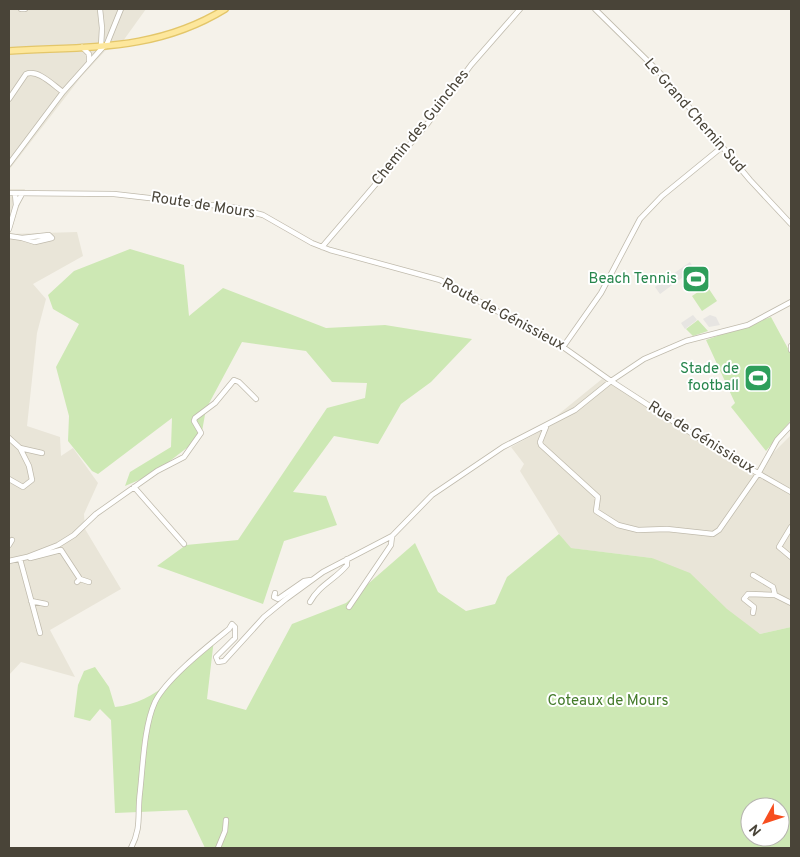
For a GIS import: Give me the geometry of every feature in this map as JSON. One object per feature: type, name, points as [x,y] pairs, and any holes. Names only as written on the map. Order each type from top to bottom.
[{"type":"main road","points":[[9,51],[102,46],[146,41],[197,24],[225,9]]},
{"type":"street","points":[[100,9],[102,46]]},
{"type":"street","points":[[9,164],[62,92],[102,46],[113,29],[121,9]]},
{"type":"street","name":"Chemin des Guinches","points":[[322,247],[428,123],[471,65],[520,9]]},
{"type":"street","name":"Le Grand Chemin Sud","points":[[595,9],[663,76],[722,147],[791,224]]},
{"type":"street","points":[[102,28],[113,29]]},
{"type":"street","points":[[82,47],[89,60]]},
{"type":"street","points":[[9,99],[26,74],[30,72],[36,73],[62,92]]},
{"type":"street","points":[[563,346],[601,293],[640,219],[662,196],[722,147]]},
{"type":"street","name":"Route de Mours","points":[[9,193],[82,192],[114,194],[237,208],[263,216],[322,247],[387,264]]},
{"type":"street","points":[[15,194],[16,205]]},
{"type":"street","points":[[9,229],[16,205],[22,194]]},
{"type":"street","points":[[9,236],[35,242],[52,238],[49,236],[22,238]]},
{"type":"street","name":"Route de Génissieux","points":[[387,264],[453,286],[563,346],[611,381]]},
{"type":"street","points":[[131,848],[140,827],[139,799],[148,727],[156,700],[173,680],[229,629],[232,624],[236,627],[235,638],[216,657],[218,662],[224,661],[264,618],[312,580],[347,559],[392,536],[414,512],[437,492],[503,447],[576,410],[611,381],[644,359],[686,341],[748,324],[791,302]]},
{"type":"street","points":[[9,554],[10,561],[27,557],[58,545],[74,535],[96,514],[157,470],[184,457],[200,437],[201,432],[194,421],[195,418],[215,403],[234,380],[239,382],[256,399]]},
{"type":"street","name":"Rue de Génissieux","points":[[611,381],[758,474],[791,492]]},
{"type":"street","points":[[546,426],[540,442],[541,445],[598,497],[597,513],[618,525],[638,530],[667,529],[713,534],[718,530],[758,474],[777,440],[791,425]]},
{"type":"street","points":[[9,438],[20,448],[29,466],[32,480],[23,487],[9,479]]},
{"type":"street","points":[[20,448],[42,453]]},
{"type":"street","points":[[134,487],[184,544]]},
{"type":"street","points":[[791,527],[779,547],[791,556]]},
{"type":"street","points":[[349,607],[391,545],[392,536]]},
{"type":"street","points":[[9,545],[12,540]]},
{"type":"street","points":[[27,557],[43,556],[61,550],[78,580],[89,582]]},
{"type":"street","points":[[20,559],[40,633]]},
{"type":"street","points":[[310,602],[316,591],[341,572],[347,565],[347,559]]},
{"type":"street","points":[[753,575],[773,588],[775,595]]},
{"type":"street","points":[[275,594],[274,597],[278,599],[304,581],[312,580]]},
{"type":"street","points":[[754,613],[754,608],[744,599],[748,594],[775,595],[791,603]]},
{"type":"street","points":[[31,601],[46,604]]},
{"type":"street","points":[[218,848],[225,831],[226,820]]},
{"type":"shaded area","points":[[9,9],[146,9],[123,41],[105,51],[81,77],[9,170]]},
{"type":"shaded area","points":[[9,189],[25,189],[10,234],[77,232],[83,256],[33,284],[46,299],[37,333],[27,426],[60,437],[61,456],[73,448],[98,483],[84,514],[85,529],[121,589],[50,630],[75,677],[21,662],[9,675]]},
{"type":"shaded area","points":[[690,262],[694,269],[660,294],[655,287]]},
{"type":"shaded area","points":[[693,315],[697,320],[685,329],[681,323]]},
{"type":"shaded area","points":[[710,315],[716,317],[720,325],[709,327],[703,319]]},
{"type":"shaded area","points":[[602,379],[757,469],[791,435],[791,627],[760,634],[652,558],[570,548],[559,534],[520,471],[524,464],[511,447],[533,435]]},
{"type":"green space","points":[[130,249],[184,265],[189,316],[223,288],[326,328],[385,325],[472,339],[431,382],[401,404],[378,444],[334,436],[293,492],[326,496],[337,525],[284,541],[263,604],[157,566],[186,545],[238,540],[327,408],[365,398],[367,383],[332,382],[306,351],[242,342],[206,409],[201,437],[153,474],[125,486],[130,472],[171,447],[172,418],[98,474],[92,471],[68,441],[69,416],[56,367],[79,324],[53,309],[48,295],[74,271]]},
{"type":"green space","name":"Beach Tennis","points":[[694,269],[705,283],[697,288],[687,275]]},
{"type":"green space","points":[[707,286],[717,301],[702,311],[692,296]]},
{"type":"green space","name":"Stade de football","points":[[771,317],[791,354],[791,420],[766,451],[731,407],[735,403],[706,340]]},
{"type":"green space","points":[[698,320],[708,331],[693,336],[686,329]]},
{"type":"green space","name":"Coteaux de Mours","points":[[559,534],[571,548],[652,558],[690,573],[727,609],[760,634],[791,627],[791,848],[205,848],[187,810],[115,813],[111,720],[100,709],[90,721],[74,717],[78,685],[84,671],[95,667],[109,687],[115,707],[130,704],[144,699],[170,682],[214,639],[207,699],[246,710],[292,624],[346,603],[415,543],[438,592],[466,611],[495,604],[507,577]]},
{"type":"place","name":"Beach Tennis","points":[[696,279]]},
{"type":"place","name":"Stade de football","points":[[758,378]]}]
